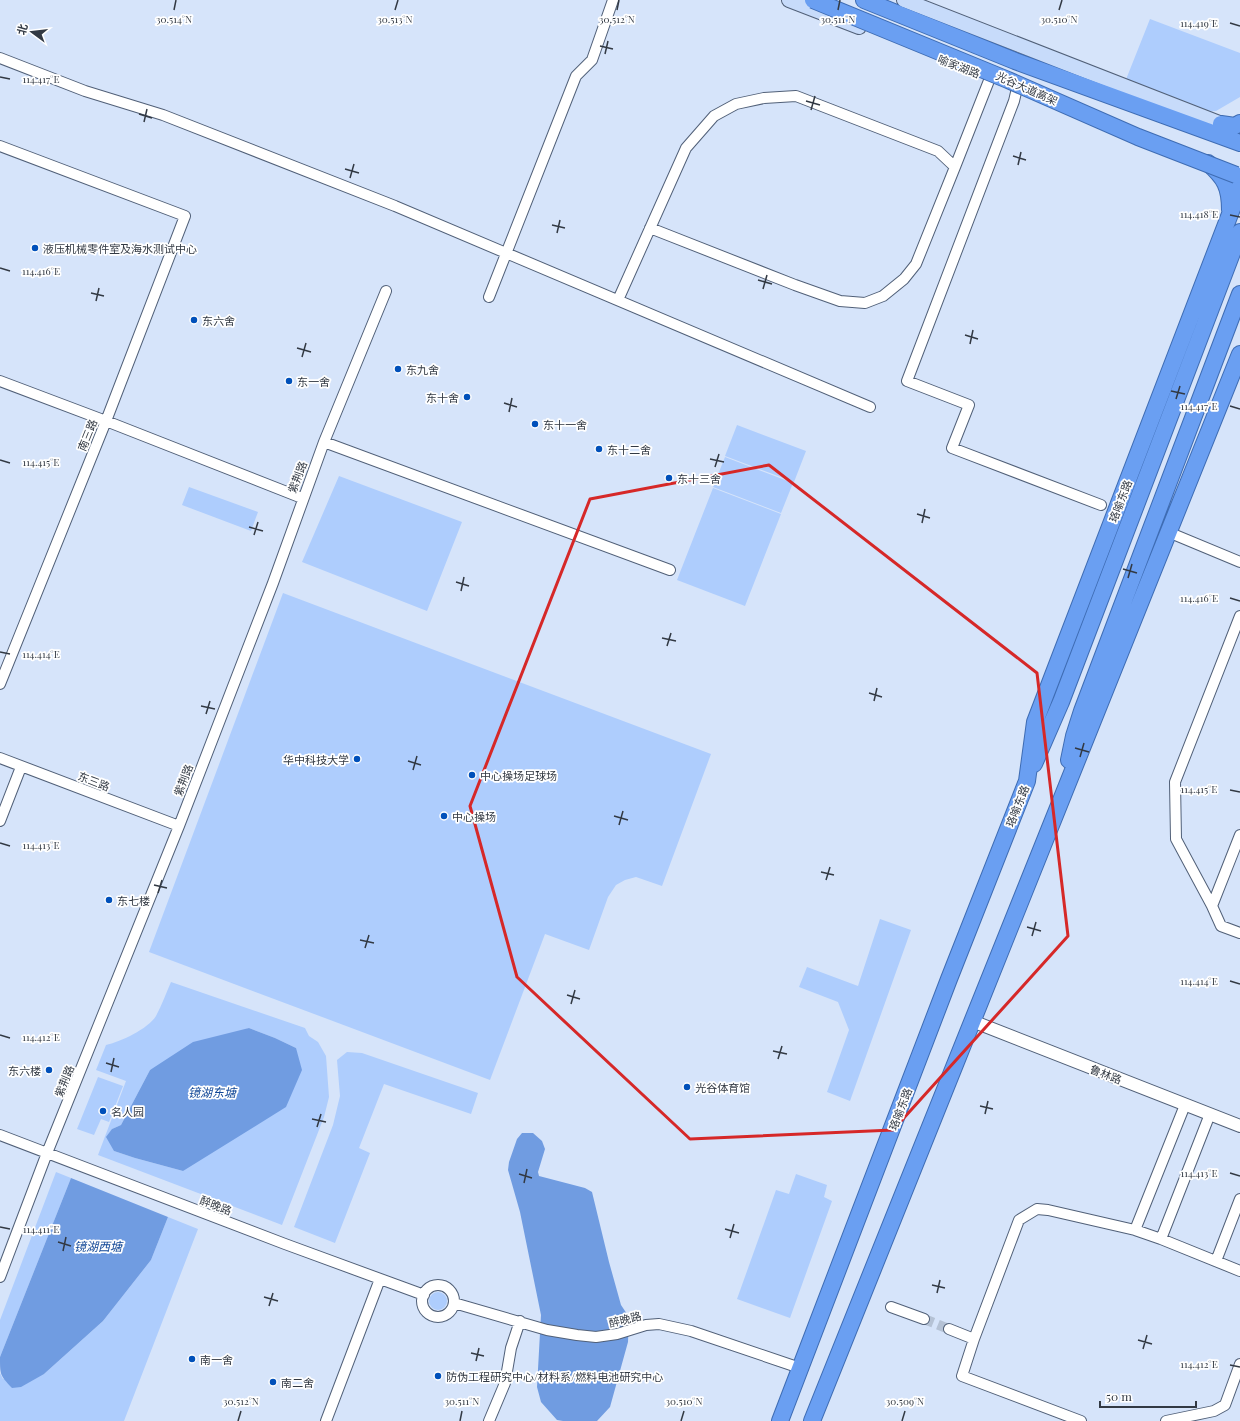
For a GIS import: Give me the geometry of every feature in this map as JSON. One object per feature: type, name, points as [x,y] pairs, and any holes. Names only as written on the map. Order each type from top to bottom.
[{"type":"highway","name":"光谷大道高架","points":[[813,0],[1008,80],[1138,137],[1239,178]]},
{"type":"highway","name":"光谷大道高架","points":[[864,0],[1015,61],[1240,143]]},
{"type":"highway","points":[[1221,124],[1235,126],[1240,124]]},
{"type":"highway","points":[[1207,162],[1222,176],[1227,187],[1230,199],[1230,216]]},
{"type":"highway","name":"珞喻东路","points":[[780,1421],[946,986],[1027,781],[1035,722],[1230,216],[1239,178]]},
{"type":"highway","points":[[1027,781],[1051,728],[1240,232]]},
{"type":"highway","points":[[1062,796],[1074,736],[1082,711],[1240,294]]},
{"type":"highway","points":[[812,1421],[1240,354]]},
{"type":"main road","name":"喻家湖路","points":[[789,0],[1207,162],[1239,178]]},
{"type":"main road","points":[[904,0],[1240,131]]},
{"type":"street","points":[[489,297],[576,76],[592,60],[614,0]]},
{"type":"street","points":[[0,58],[86,91],[163,115],[388,203],[870,407]]},
{"type":"street","points":[[650,228],[795,285],[840,301],[865,303],[883,296],[904,279],[916,264],[990,78]]},
{"type":"street","points":[[1017,88],[1014,101],[907,381],[969,405],[952,448],[1101,505]]},
{"type":"street","points":[[618,300],[686,148],[714,116],[736,104],[764,98],[796,96],[938,151],[955,167]]},
{"type":"street","name":"南三路","points":[[0,146],[185,216],[106,421],[0,684]]},
{"type":"street","name":"紫荆路","points":[[0,1277],[47,1153],[178,826],[273,583],[302,498],[386,291]]},
{"type":"street","points":[[0,381],[302,498]]},
{"type":"street","points":[[324,442],[670,570]]},
{"type":"street","points":[[1168,532],[1240,562]]},
{"type":"street","points":[[1240,616],[1175,782],[1176,839],[1221,926],[1240,933]]},
{"type":"street","name":"东三路","points":[[0,758],[178,826]]},
{"type":"street","points":[[0,821],[21,767]]},
{"type":"street","points":[[1212,906],[1240,835]]},
{"type":"street","name":"鲁林路","points":[[972,1021],[1240,1126]]},
{"type":"street","points":[[1135,1230],[1185,1105]]},
{"type":"street","points":[[1161,1239],[1210,1114]]},
{"type":"street","name":"醉晚路","points":[[0,1135],[285,1244],[424,1295]]},
{"type":"street","points":[[1216,1261],[1240,1199]]},
{"type":"street","points":[[1081,1421],[962,1376],[974,1339],[1019,1220],[1037,1209],[1048,1210],[1135,1230],[1240,1271]]},
{"type":"street","points":[[326,1421],[380,1279]]},
{"type":"street","points":[[434,1286],[444,1286],[452,1293],[454,1303],[452,1308],[446,1314],[442,1316],[432,1316],[425,1310],[423,1305],[424,1295],[429,1288],[434,1286]]},
{"type":"street","name":"醉晚路","points":[[454,1303],[547,1330],[596,1337],[617,1334],[646,1325],[659,1324],[691,1331],[800,1368]]},
{"type":"street","points":[[891,1307],[924,1320]]},
{"type":"street","points":[[489,1421],[505,1383],[511,1348],[520,1321]]},
{"type":"street","points":[[949,1329],[974,1339]]},
{"type":"street","points":[[1166,1421],[1214,1411],[1225,1405],[1240,1364]]},
{"type":"highlighted area","points":[[769,465],[1037,673],[1068,936],[893,1130],[690,1139],[517,977],[470,806],[590,499]]},
{"type":"shaded area","points":[[1150,19],[1240,53],[1240,97],[1216,111],[1190,113],[1123,87]]},
{"type":"shaded area","points":[[737,425],[806,451],[794,482],[725,456]]},
{"type":"shaded area","points":[[725,457],[793,483],[781,513],[713,487]]},
{"type":"shaded area","points":[[339,476],[462,522],[427,611],[302,562]]},
{"type":"shaded area","points":[[189,487],[258,512],[251,531],[182,505]]},
{"type":"shaded area","points":[[713,488],[781,514],[745,606],[677,580]]},
{"type":"shaded area","name":"中心操场","points":[[283,593],[711,754],[662,886],[636,877],[625,880],[616,885],[608,897],[589,950],[545,934],[490,1080],[149,952]]},
{"type":"shaded area","points":[[880,919],[911,930],[850,1101],[827,1092],[849,1030],[838,1002],[799,987],[807,967],[858,986]]},
{"type":"shaded area","points":[[171,982],[305,1028],[309,1036],[318,1042],[326,1056],[329,1097],[324,1117],[282,1225],[98,1155],[126,1081],[96,1070],[106,1045],[119,1041],[147,1026],[156,1016]],"holes":[[[249,1028],[296,1048],[183,1171],[114,1151],[112,1129],[121,1125],[150,1070]]]},
{"type":"shaded area","points":[[347,1052],[362,1053],[478,1093],[471,1114],[384,1084],[359,1148],[370,1153],[335,1243],[294,1227],[333,1125],[340,1096],[337,1060]]},
{"type":"shaded area","points":[[98,1077],[123,1086],[109,1122],[101,1119],[94,1135],[77,1129]]},
{"type":"shaded area","points":[[56,1172],[71,1178],[0,1357],[0,1320]]},
{"type":"shaded area","points":[[796,1174],[827,1185],[824,1197],[832,1201],[790,1318],[737,1299],[776,1190],[789,1194]]},
{"type":"shaded area","points":[[168,1217],[198,1229],[124,1421],[0,1421],[0,1373],[3,1379],[44,1374],[103,1321],[151,1260]]},
{"type":"shaded area","points":[[438,1292],[444,1295],[447,1301],[444,1307],[438,1310],[432,1307],[429,1301],[432,1295]]},
{"type":"water","name":"镜湖东塘","points":[[249,1028],[296,1048],[302,1070],[286,1107],[183,1171],[114,1151],[106,1137],[112,1129],[121,1125],[150,1070],[193,1042]]},
{"type":"water","points":[[522,1133],[533,1133],[542,1141],[545,1149],[538,1172],[539,1176],[585,1188],[592,1192],[621,1305],[629,1317],[628,1342],[610,1407],[597,1421],[557,1420],[541,1402],[537,1387],[541,1315],[520,1212],[508,1170],[509,1162],[517,1139]]},
{"type":"water","name":"镜湖西塘","points":[[71,1178],[168,1217],[151,1260],[103,1321],[44,1374],[21,1387],[12,1388],[2,1374],[0,1368],[0,1357]]},
{"type":"tunnel","points":[[924,1319],[949,1329]]},
{"type":"place","name":"液压机械零件室及海水测试中心","points":[[35,248]]},
{"type":"place","name":"东六舍","points":[[194,320]]},
{"type":"place","name":"东九舍","points":[[398,369]]},
{"type":"place","name":"东一舍","points":[[289,381]]},
{"type":"place","name":"东十舍","points":[[467,397]]},
{"type":"place","name":"东十一舍","points":[[535,424]]},
{"type":"place","name":"东十二舍","points":[[599,449]]},
{"type":"place","name":"东十三舍","points":[[669,478]]},
{"type":"place","name":"华中科技大学","points":[[357,759]]},
{"type":"place","name":"中心操场足球场","points":[[472,775]]},
{"type":"place","name":"中心操场","points":[[444,816]]},
{"type":"place","name":"东七楼","points":[[109,900]]},
{"type":"place","name":"东六楼","points":[[49,1070]]},
{"type":"place","name":"光谷体育馆","points":[[687,1087]]},
{"type":"place","name":"名人园","points":[[103,1111]]},
{"type":"place","name":"南一舍","points":[[192,1359]]},
{"type":"place","name":"防伪工程研究中心/材料系/燃料电池研究中心","points":[[438,1376]]},
{"type":"place","name":"南二舍","points":[[273,1382]]}]
